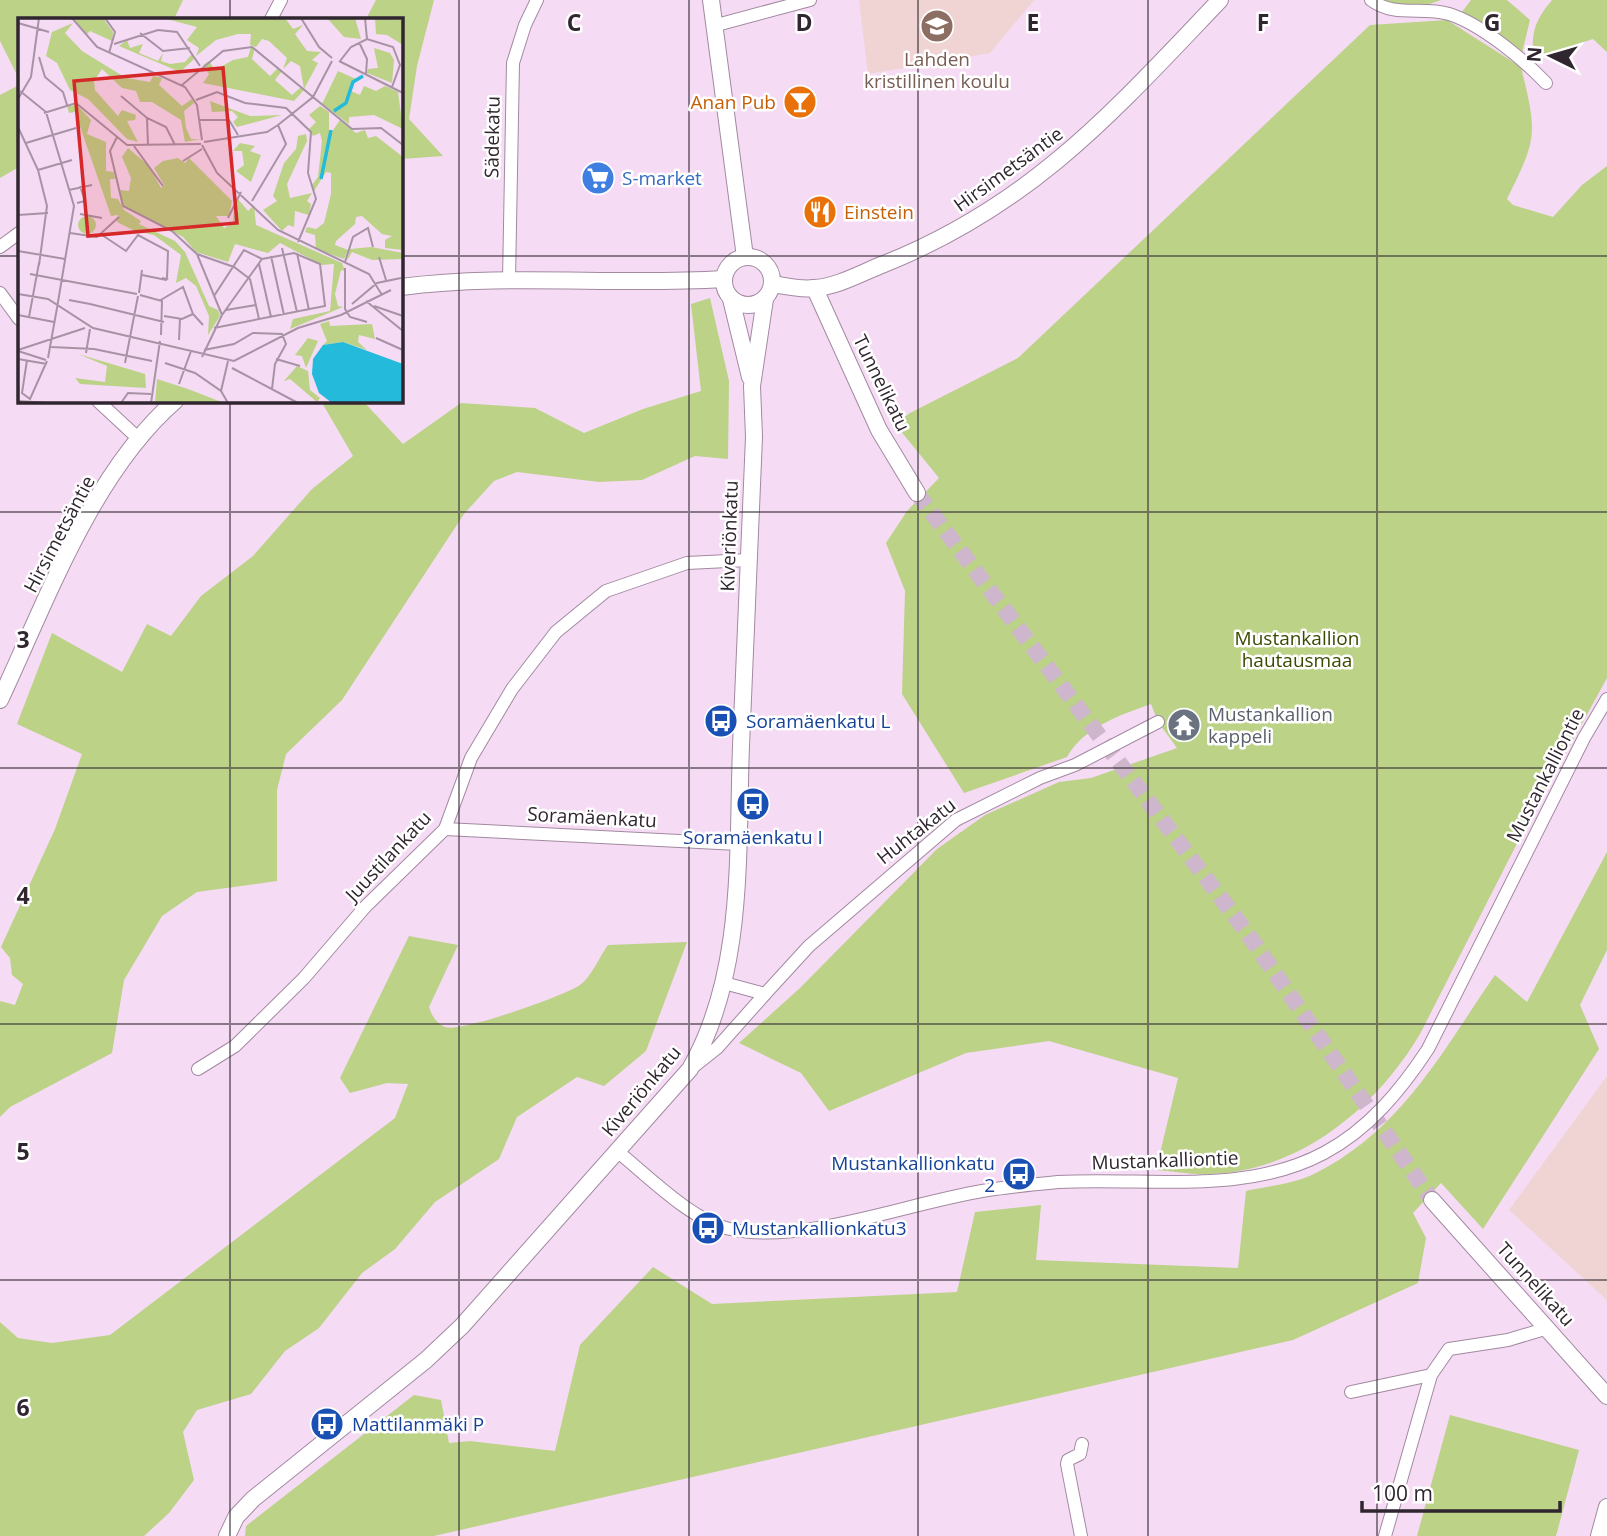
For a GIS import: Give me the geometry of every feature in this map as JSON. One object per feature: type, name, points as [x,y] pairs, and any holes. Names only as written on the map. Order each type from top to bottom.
[{"type":"street","points":[[272,18],[281,0]]},
{"type":"street","name":"Sädekatu","points":[[509,280],[513,63],[525,25],[537,0]]},
{"type":"street","points":[[711,0],[745,257]]},
{"type":"street","points":[[713,26],[810,0]]},
{"type":"street","name":"Hirsimetsäntie","points":[[768,292],[815,289],[932,245],[991,212],[1069,153],[1220,0]]},
{"type":"street","points":[[1371,0],[1388,10],[1437,12],[1462,20],[1525,61],[1546,83]]},
{"type":"street","points":[[0,247],[18,234]]},
{"type":"street","points":[[745,257],[765,264],[768,292],[750,306],[731,299],[723,279],[730,264],[745,257]]},
{"type":"street","points":[[402,287],[438,282],[509,280],[656,284],[723,279]]},
{"type":"street","name":"Tunnelikatu","points":[[815,289],[879,430],[917,493]]},
{"type":"street","name":"Kiveriönkatu","points":[[752,386],[768,292]]},
{"type":"street","points":[[0,293],[18,318]]},
{"type":"street","name":"Kiveriönkatu","points":[[227,1536],[236,1517],[253,1499],[426,1360],[462,1326],[690,1069],[717,1012],[724,983],[735,894],[754,437],[752,386],[731,299]]},
{"type":"street","points":[[99,402],[140,440]]},
{"type":"street","name":"Hirsimetsäntie","points":[[0,700],[100,495],[140,440],[174,402]]},
{"type":"street","name":"Juustilankatu","points":[[198,1069],[235,1046],[304,978],[365,907],[445,829],[471,758],[512,689],[556,632],[606,591],[687,564],[748,560]]},
{"type":"street","name":"Mustankalliontie","points":[[617,1151],[702,1218],[727,1228],[755,1233],[791,1232],[1010,1187],[1059,1182],[1221,1181],[1276,1171],[1325,1153],[1364,1125],[1401,1090],[1428,1049],[1584,738],[1607,699]]},
{"type":"street","name":"Huhtakatu","points":[[690,1069],[717,1048],[809,946],[956,820],[1040,778],[1075,765],[1158,722]]},
{"type":"street","name":"Soramäenkatu","points":[[445,829],[737,844]]},
{"type":"street","points":[[724,983],[765,994]]},
{"type":"street","name":"Tunnelikatu","points":[[1432,1200],[1605,1389]]},
{"type":"street","points":[[1385,1536],[1431,1375],[1450,1349],[1508,1340],[1548,1328]]},
{"type":"street","points":[[1351,1392],[1431,1375]]},
{"type":"street","points":[[1081,1536],[1067,1464],[1068,1460],[1080,1454],[1083,1444]]},
{"type":"street","points":[[1599,1536],[1607,1507]]},
{"type":"shaded area","name":"Lahden kristillinen koulu","points":[[859,0],[1034,0],[990,53],[868,74]]},
{"type":"shaded area","points":[[1607,1076],[1607,1300],[1509,1210]]},
{"type":"green space","points":[[0,0],[183,0],[174,18],[18,18],[18,77],[0,41]]},
{"type":"green space","points":[[376,0],[434,0],[417,66],[409,119],[443,156],[402,159],[402,18],[367,18]]},
{"type":"green space","points":[[1381,0],[1441,0],[1413,10]]},
{"type":"green space","points":[[1471,0],[1507,0],[1530,20],[1522,53],[1462,12]]},
{"type":"green space","points":[[1552,0],[1607,0],[1607,52],[1593,39],[1540,56],[1533,49],[1535,28]]},
{"type":"green space","name":"Mustankallion hautausmaa","points":[[1447,20],[1521,67],[1530,107],[1532,134],[1525,162],[1507,199],[1513,205],[1553,217],[1582,185],[1607,166],[1607,678],[1530,818],[1420,1034],[1381,1087],[1332,1131],[1274,1162],[1242,1170],[1203,1174],[1156,1170],[1178,1078],[1049,1041],[966,1053],[829,1111],[801,1073],[739,1043],[800,988],[937,849],[985,815],[1059,782],[1091,778],[1177,748],[1158,722],[1151,704],[1104,723],[1083,738],[1067,757],[964,793],[902,694],[905,591],[886,543],[907,511],[939,478],[895,424],[910,413],[1018,358],[1370,25]]},
{"type":"green space","points":[[18,86],[18,168],[0,178],[0,95]]},
{"type":"green space","points":[[710,298],[729,381],[728,459],[695,456],[642,480],[599,482],[517,472],[494,481],[464,514],[342,700],[286,754],[277,790],[277,881],[197,892],[162,916],[124,980],[112,1053],[10,1107],[0,1117],[0,1001],[15,1005],[23,984],[12,975],[10,958],[1,947],[55,829],[82,754],[17,724],[52,633],[122,672],[147,624],[171,636],[201,596],[253,556],[312,489],[353,456],[322,402],[364,402],[403,444],[461,403],[535,408],[584,433],[643,409],[701,391],[691,304]]},
{"type":"green space","points":[[1607,852],[1607,950],[1580,1005],[1599,1049],[1483,1229],[1441,1183],[1413,1213],[1426,1238],[1418,1283],[1293,1340],[434,1536],[245,1536],[246,1526],[414,1395],[441,1400],[449,1443],[470,1441],[555,1451],[580,1345],[653,1267],[712,1304],[957,1292],[975,1212],[1041,1205],[1036,1260],[1238,1268],[1246,1191],[1314,1174],[1345,1156],[1372,1135],[1396,1112],[1437,1061],[1495,975],[1527,1002]]},
{"type":"green space","points":[[409,936],[458,945],[429,1007],[439,1024],[445,1027],[470,1025],[512,1012],[580,985],[592,972],[608,945],[687,942],[646,1051],[604,1086],[577,1077],[517,1117],[499,1159],[435,1202],[395,1249],[362,1273],[319,1328],[285,1351],[251,1394],[197,1410],[183,1432],[194,1480],[169,1513],[144,1536],[0,1536],[0,1322],[18,1338],[52,1343],[110,1335],[395,1118],[408,1084],[387,1083],[350,1093],[340,1078]]},
{"type":"green space","points":[[1450,1415],[1579,1450],[1556,1536],[1417,1536]]},
{"type":"tunnel","points":[[917,493],[1245,930],[1432,1200]]},
{"type":"place","name":"Lahden kristillinen koulu","points":[[937,26]]},
{"type":"place","name":"Anan Pub","points":[[800,102]]},
{"type":"place","name":"S-market","points":[[598,178]]},
{"type":"place","name":"Einstein","points":[[820,212]]},
{"type":"place","name":"Soramäenkatu L","points":[[721,721]]},
{"type":"place","name":"Mustankallion kappeli","points":[[1184,725]]},
{"type":"place","name":"Soramäenkatu I","points":[[753,804]]},
{"type":"place","name":"Mustankallionkatu 2","points":[[1019,1174]]},
{"type":"place","name":"Mustankallionkatu3","points":[[708,1228]]},
{"type":"place","name":"Mattilanmäki P","points":[[327,1424]]}]
